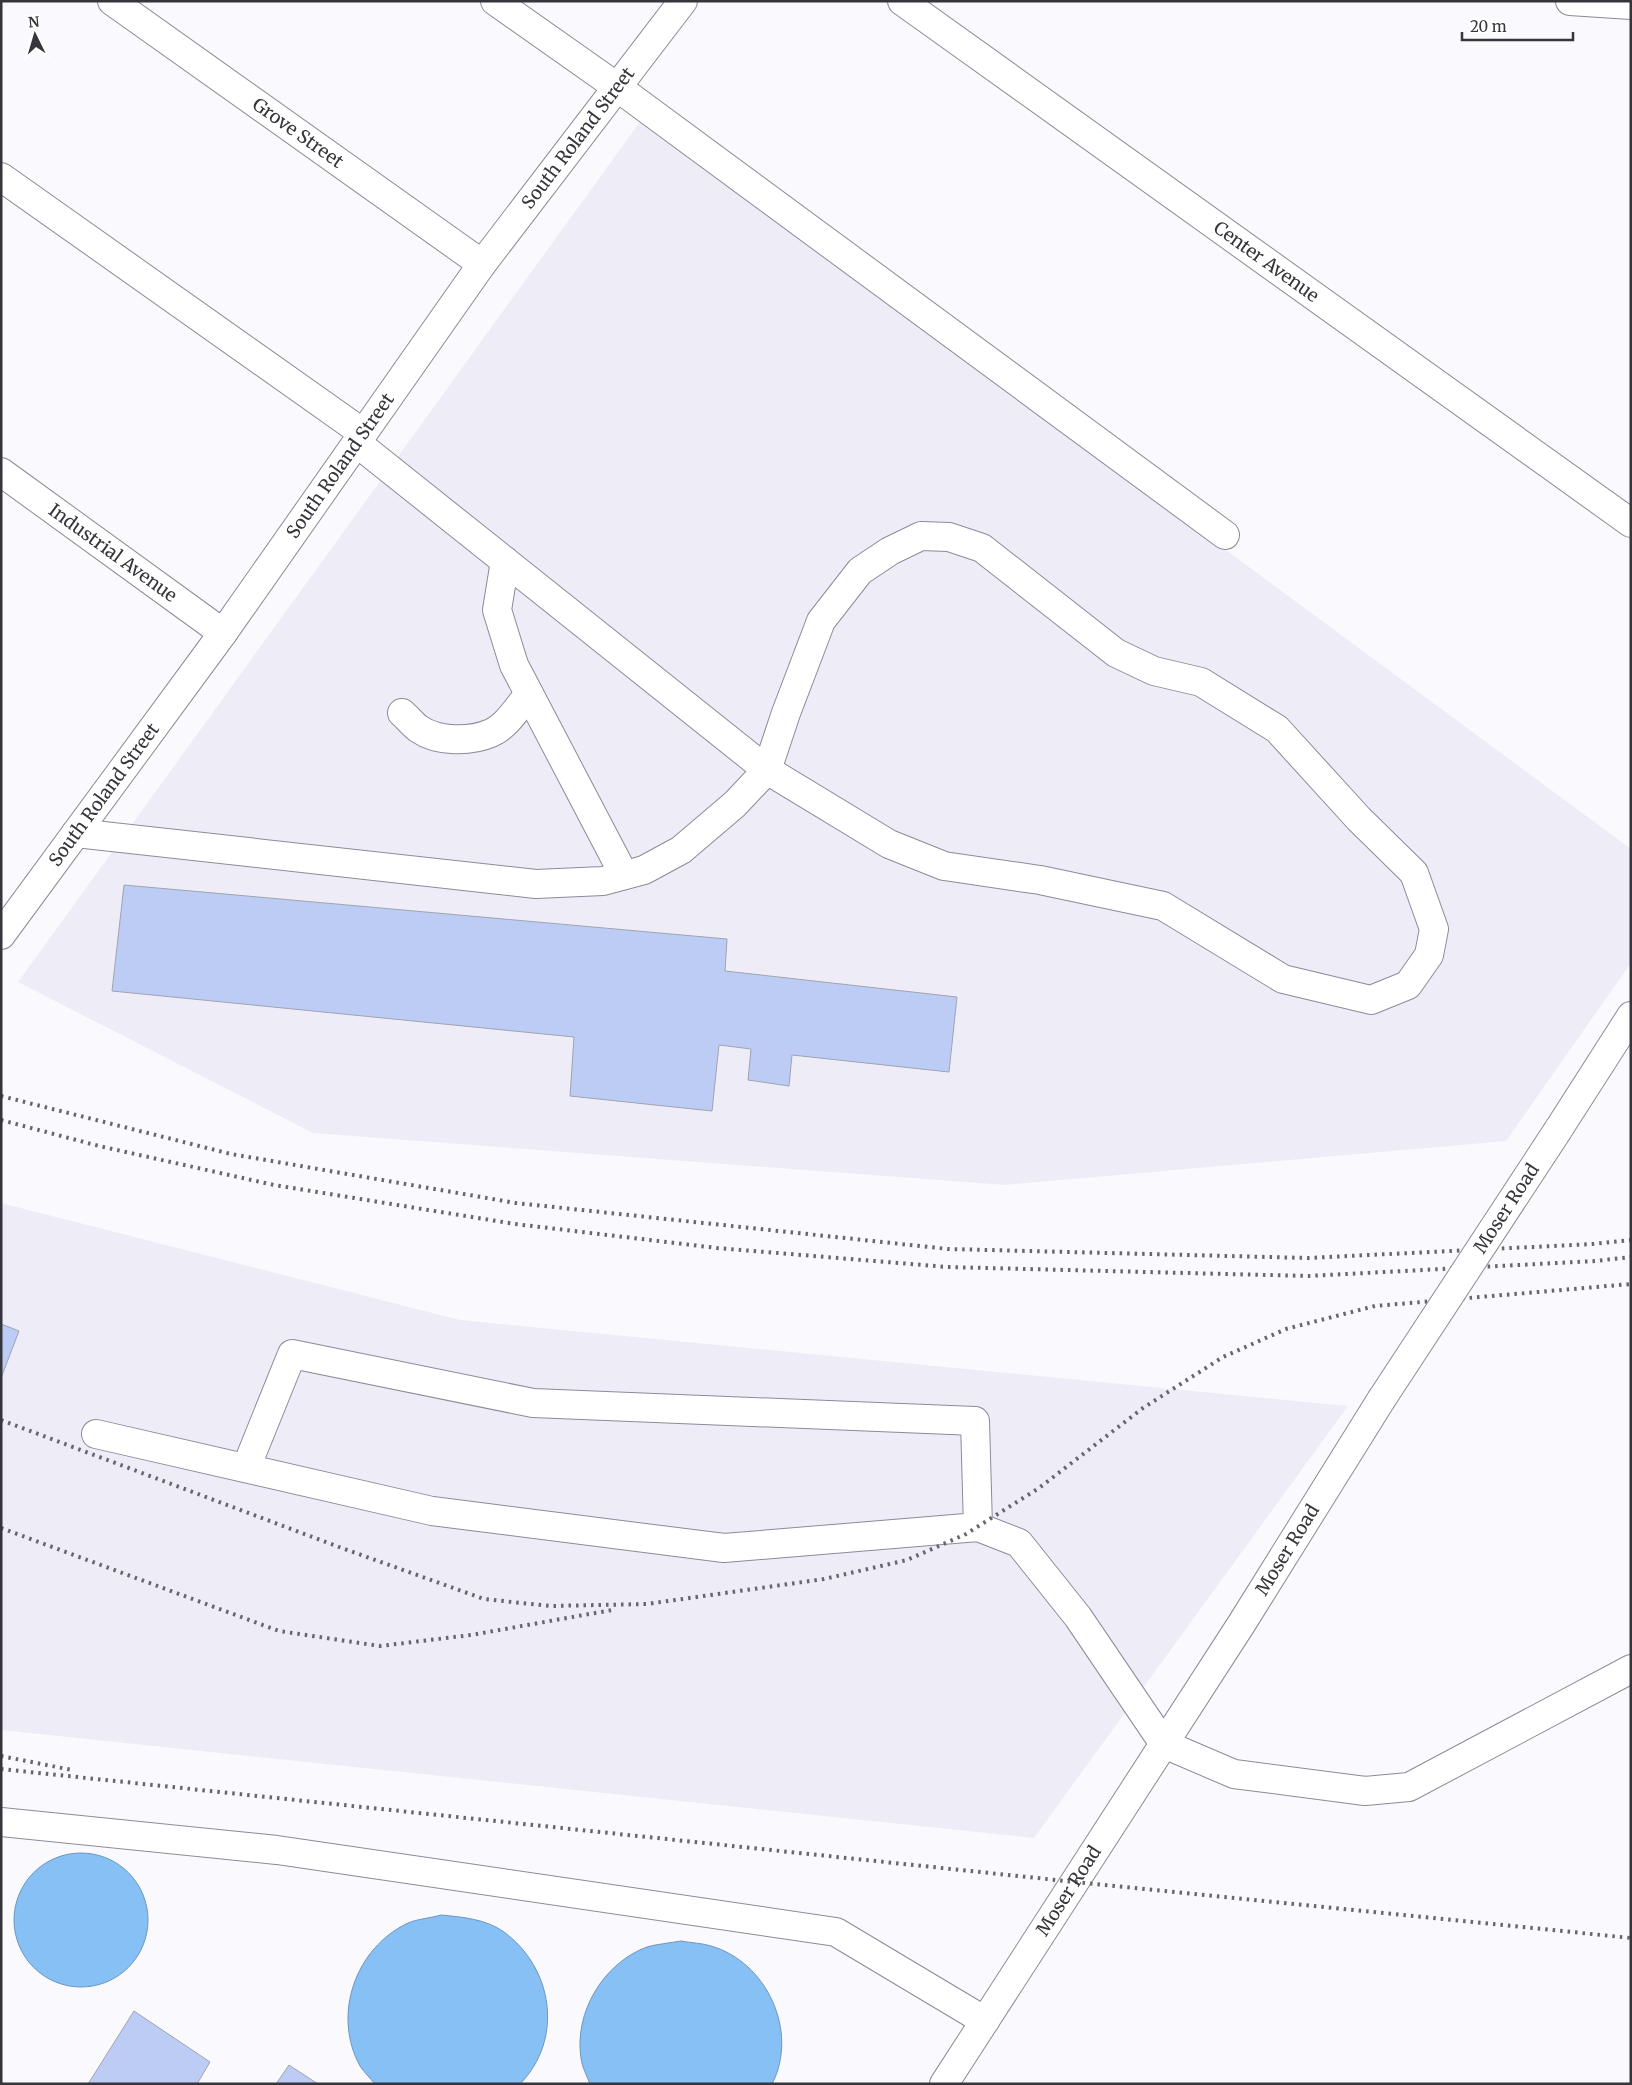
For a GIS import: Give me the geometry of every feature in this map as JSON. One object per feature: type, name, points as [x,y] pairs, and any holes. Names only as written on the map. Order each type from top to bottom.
[{"type":"street","name":"Grove Street","points":[[112,1],[482,264]]},
{"type":"street","points":[[495,1],[617,87],[1225,535]]},
{"type":"street","name":"South Roland Street","points":[[1,935],[223,633],[482,264],[683,1]]},
{"type":"street","name":"Center Avenue","points":[[902,1],[1631,523]]},
{"type":"street","points":[[1570,1],[1631,5]]},
{"type":"street","points":[[1,177],[360,438],[505,561],[767,770],[889,844],[944,866],[1040,880],[1163,906],[1283,979],[1371,1000],[1408,985],[1429,955],[1434,929],[1414,873],[1359,819],[1277,730],[1201,682],[1154,670],[1116,653],[982,548],[949,536],[921,536],[890,551],[860,571],[821,620],[767,770],[735,804],[681,850],[644,870],[603,881],[536,884],[76,833]]},
{"type":"street","name":"Industrial Avenue","points":[[1,472],[223,633]]},
{"type":"street","points":[[505,561],[497,610],[514,666],[624,875]]},
{"type":"street","points":[[402,713],[418,729],[430,735],[449,739],[471,738],[492,733],[509,718],[529,694]]},
{"type":"street","name":"Moser Road","points":[[944,2083],[1242,1623],[1381,1400],[1631,1016]]},
{"type":"street","points":[[246,1468],[292,1354],[533,1403],[975,1421],[978,1527]]},
{"type":"street","points":[[96,1434],[432,1511],[724,1548],[978,1527],[1019,1543],[1078,1617],[1164,1744],[1234,1774],[1365,1791],[1409,1787],[1631,1669]]},
{"type":"street","points":[[1,1822],[277,1850],[836,1932],[985,2021]]},
{"type":"shaded area","points":[[642,119],[1631,849],[1631,963],[1506,1141],[1005,1185],[313,1133],[18,982]]},
{"type":"shaded area","points":[[1,1203],[460,1320],[1348,1406],[1034,1838],[1,1730]]},
{"type":"water","points":[[81,1853],[106,1858],[128,1873],[143,1895],[148,1920],[143,1945],[128,1967],[106,1982],[81,1987],[56,1982],[34,1967],[19,1945],[14,1920],[19,1895],[34,1873],[56,1858]]},
{"type":"water","points":[[441,1915],[474,1919],[490,1924],[504,1932],[521,1947],[533,1965],[542,1984],[547,2005],[547,2026],[543,2046],[534,2066],[520,2084],[375,2084],[360,2066],[352,2046],[348,2026],[349,2005],[354,1985],[362,1966],[374,1949],[390,1934],[408,1923]]},
{"type":"water","points":[[681,1941],[708,1945],[731,1954],[748,1967],[762,1983],[773,2001],[782,2043],[779,2064],[772,2084],[590,2084],[583,2068],[580,2041],[587,2007],[595,1992],[605,1977],[631,1955],[647,1947]]},
{"type":"building","points":[[124,885],[727,939],[725,971],[957,997],[949,1072],[792,1055],[789,1086],[748,1080],[751,1049],[719,1045],[712,1111],[570,1096],[574,1037],[112,991]]},
{"type":"building","points":[[1,1324],[19,1331],[1,1378]]},
{"type":"building","points":[[134,2011],[210,2062],[197,2084],[88,2084]]},
{"type":"building","points":[[289,2065],[318,2084],[276,2084]]},
{"type":"railway","points":[[1,1096],[231,1154],[516,1203],[948,1249],[1308,1258],[1593,1244],[1631,1240]]},
{"type":"railway","points":[[1,1120],[99,1146],[274,1185],[515,1224],[717,1248],[947,1267],[1308,1276],[1595,1261],[1631,1257]]},
{"type":"railway","points":[[1,1420],[339,1547],[484,1599],[550,1606],[647,1604],[824,1579],[907,1560],[966,1534],[1039,1488],[1143,1408],[1223,1357],[1286,1329],[1375,1306],[1631,1284]]},
{"type":"railway","points":[[1,1528],[279,1631],[380,1646],[471,1635],[612,1610]]},
{"type":"railway","points":[[1,1756],[72,1770]]},
{"type":"railway","points":[[1,1769],[1075,1882],[1631,1938]]}]
